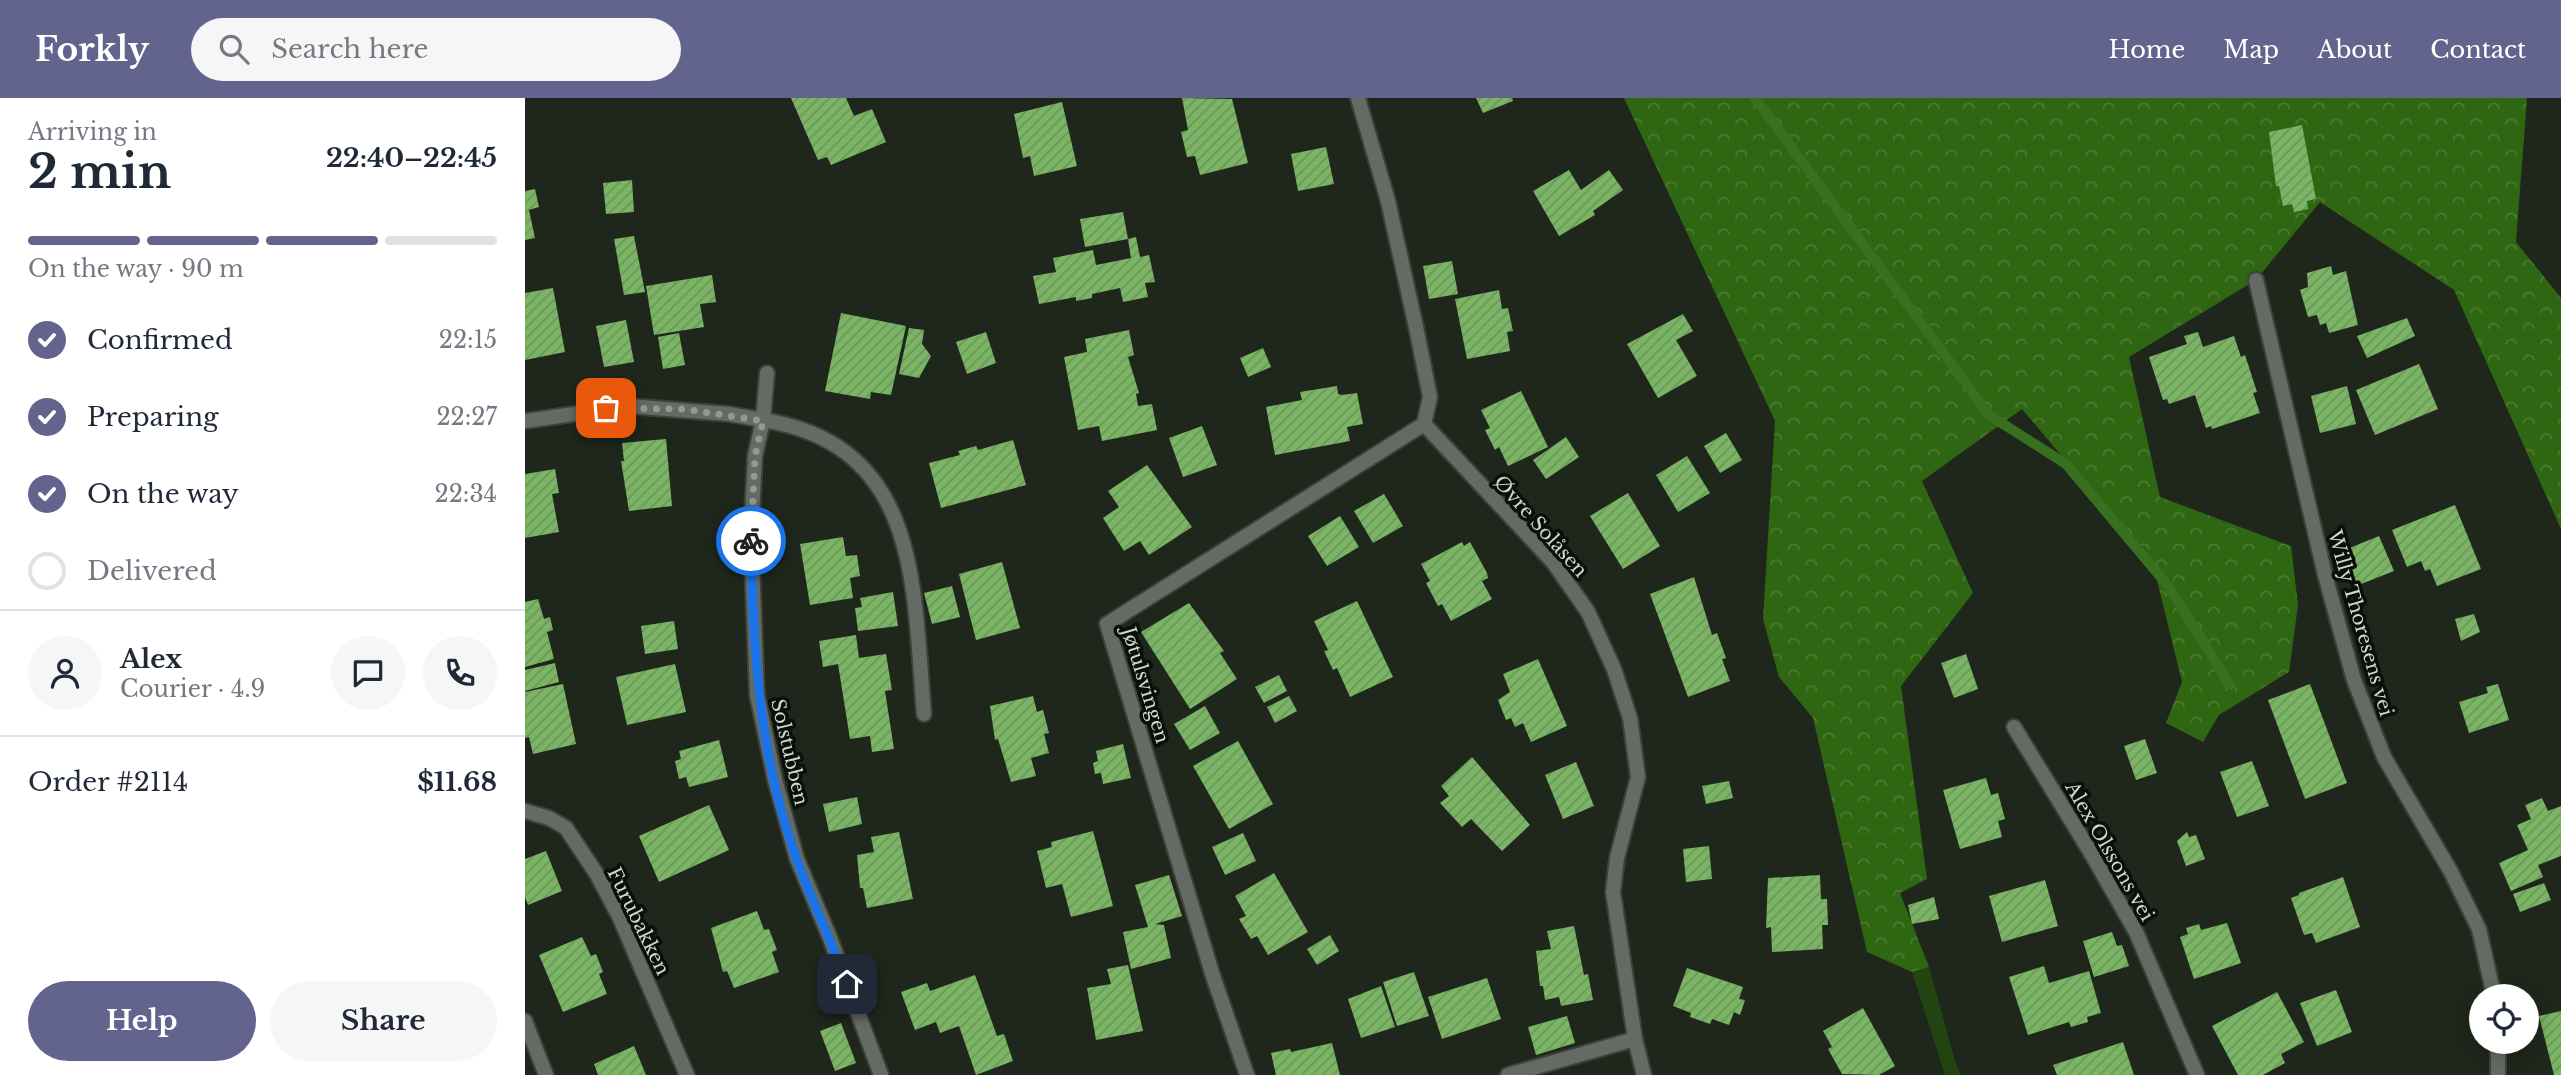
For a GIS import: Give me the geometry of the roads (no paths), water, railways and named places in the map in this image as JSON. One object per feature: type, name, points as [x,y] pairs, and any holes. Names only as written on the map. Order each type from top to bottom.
[{"type":"street","points":[[1359,98],[1388,201],[1421,350],[1430,397],[1424,424]]},
{"type":"street","name":"Willy Thoresens vei","points":[[2256,280],[2325,575],[2354,680],[2395,780],[2451,872],[2479,929],[2491,984]]},
{"type":"street","name":"Solstubben","points":[[767,373],[763,421],[755,456],[751,536],[757,695],[775,780],[797,859],[830,938],[881,1075]]},
{"type":"street","points":[[525,421],[629,406],[718,412],[794,428],[838,446],[866,469],[888,499],[896,519],[915,600],[924,714]]},
{"type":"street","name":"Øvre Solåsen","points":[[1424,424],[1570,584],[1597,631],[1618,681],[1632,727],[1639,777],[1617,858],[1613,892],[1635,1039],[1644,1075]]},
{"type":"street","name":"Jøtulsvingen","points":[[1247,1075],[1212,973],[1107,624],[1424,424]]},
{"type":"street","name":"Alex Olssons vei","points":[[2014,727],[2136,932],[2197,1075]]},
{"type":"street","name":"Furubakken","points":[[525,811],[549,818],[566,828],[596,873],[619,916],[687,1075]]},
{"type":"street","points":[[525,1021],[546,1075]]},
{"type":"street","points":[[1508,1075],[1635,1039]]},
{"type":"street","points":[[2498,1054],[2498,1075]]},
{"type":"waterway","points":[[1755,98],[1989,415],[2066,464],[2169,587],[2230,685]]}]
